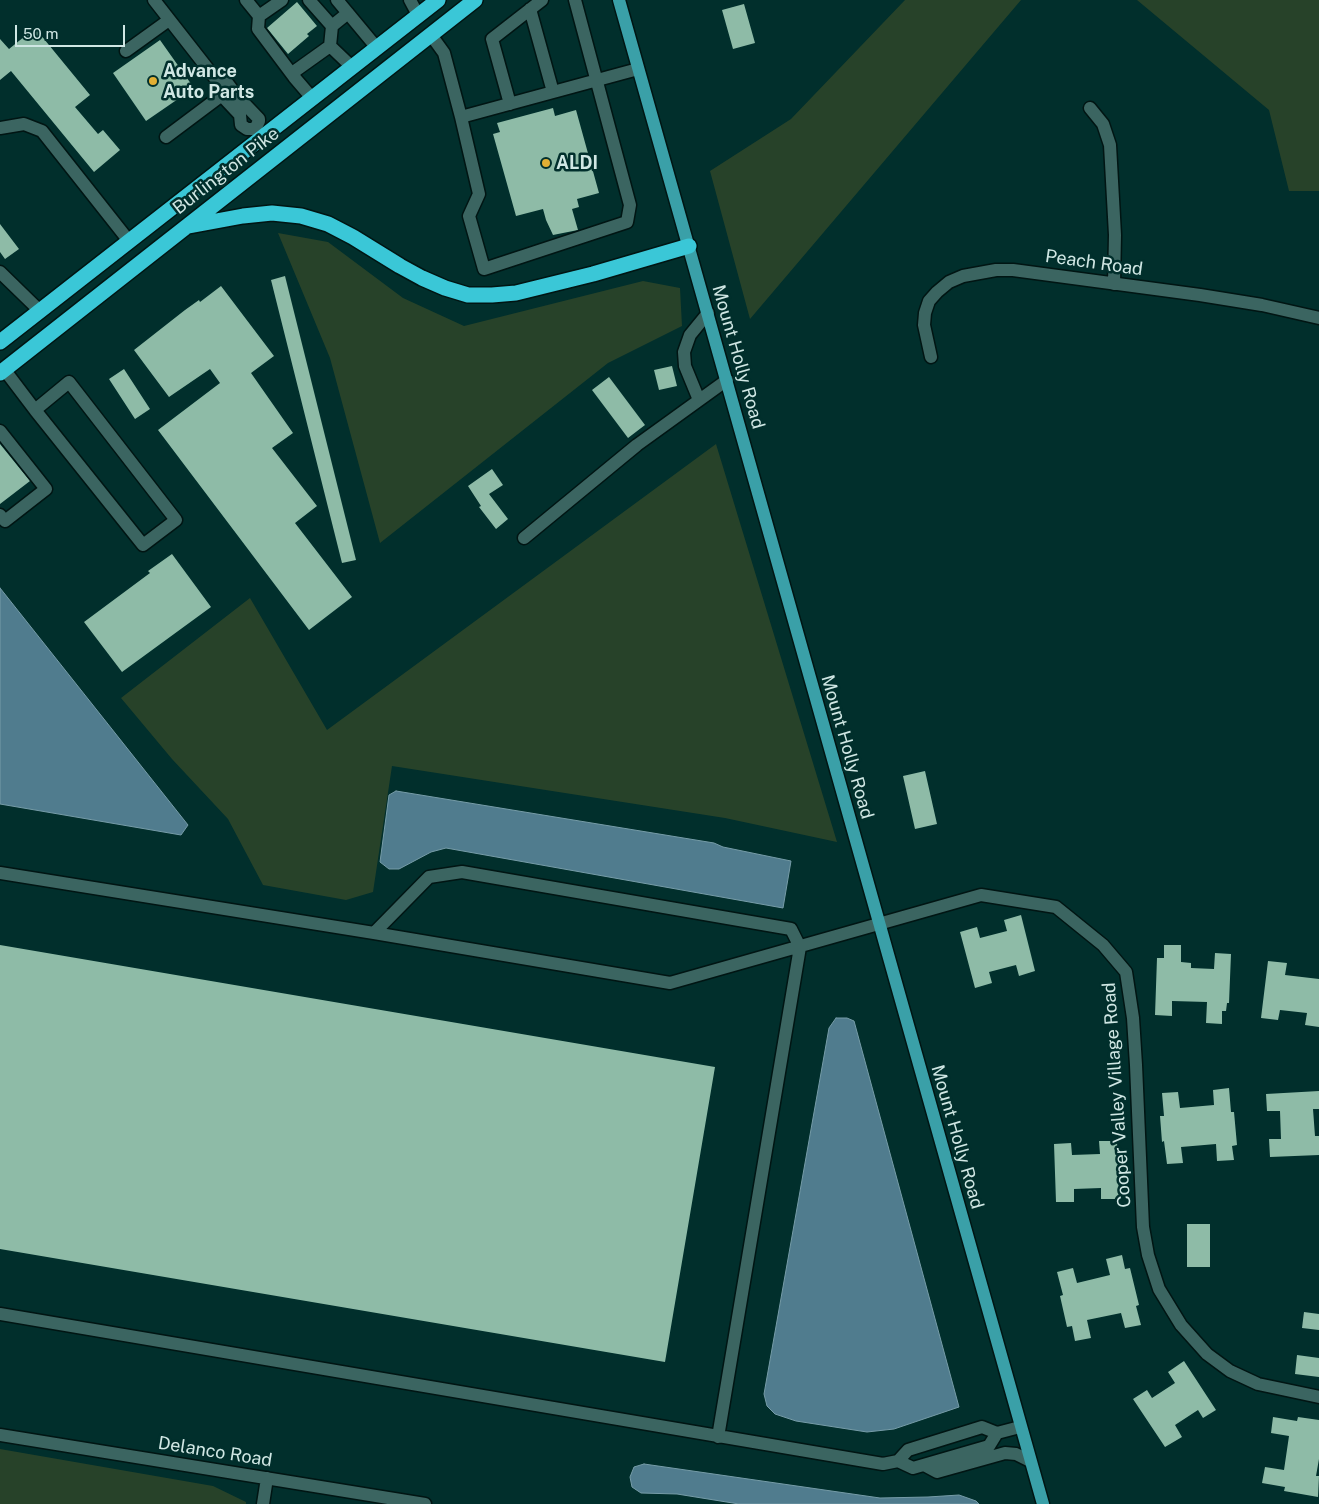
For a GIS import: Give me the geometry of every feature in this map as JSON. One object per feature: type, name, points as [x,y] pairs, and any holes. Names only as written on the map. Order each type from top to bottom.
[{"type":"highway","name":"Burlington Pike","points":[[0,342],[130,241],[259,133],[312,98],[438,0]]},
{"type":"highway","name":"Burlington Pike","points":[[2,371],[475,0]]},
{"type":"highway","points":[[185,227],[243,216],[272,213],[301,216],[328,224],[400,266],[445,288],[468,294],[492,295],[516,293],[593,274],[689,246]]},
{"type":"main road","name":"Mount Holly Road","points":[[619,0],[1043,1504]]},
{"type":"street","points":[[154,0],[226,92],[225,99],[240,115],[241,125],[259,133],[259,119],[237,96],[161,0]]},
{"type":"street","points":[[246,0],[259,16],[258,29],[312,98]]},
{"type":"street","points":[[259,16],[282,0]]},
{"type":"street","points":[[294,77],[295,71],[330,46],[332,26],[309,0]]},
{"type":"street","points":[[337,0],[377,48]]},
{"type":"street","points":[[410,0],[418,15]]},
{"type":"street","points":[[510,104],[492,39],[542,0]]},
{"type":"street","points":[[431,35],[444,53],[479,194],[469,216],[484,269],[627,222],[630,205],[575,0]]},
{"type":"street","points":[[530,9],[553,92]]},
{"type":"street","points":[[332,26],[348,14]]},
{"type":"street","points":[[126,51],[169,20]]},
{"type":"street","points":[[330,46],[352,67]]},
{"type":"street","points":[[461,117],[638,69]]},
{"type":"street","points":[[166,137],[226,92]]},
{"type":"street","points":[[1090,108],[1103,124],[1110,145],[1115,236],[1114,284]]},
{"type":"street","points":[[0,128],[24,124],[42,131],[130,241]]},
{"type":"street","name":"Peach Road","points":[[931,357],[924,325],[929,301],[949,282],[963,276],[996,270],[1014,270],[1262,305],[1319,318]]},
{"type":"street","points":[[0,272],[40,312]]},
{"type":"street","points":[[699,400],[685,366],[684,352],[690,335],[708,313]]},
{"type":"street","points":[[2,371],[143,545],[176,520],[70,382],[35,410]]},
{"type":"street","points":[[524,538],[637,445],[727,380]]},
{"type":"street","points":[[0,430],[46,489],[5,521],[0,514]]},
{"type":"street","name":"Cooper Valley Village Road","points":[[0,872],[670,983],[981,895],[1056,907],[1103,945],[1126,972],[1136,1065],[1143,1227],[1148,1254],[1159,1289],[1181,1325],[1207,1354],[1230,1371],[1258,1384],[1319,1397]]},
{"type":"street","points":[[374,933],[429,877],[462,872],[791,928],[800,947],[718,1437]]},
{"type":"street","points":[[0,1314],[718,1437],[883,1464],[898,1461],[913,1468],[988,1446],[997,1433]]},
{"type":"street","points":[[898,1461],[908,1450],[982,1427],[997,1433],[1020,1427]]},
{"type":"street","name":"Delanco Road","points":[[0,1435],[425,1504]]},
{"type":"street","points":[[924,1465],[937,1472],[1005,1453],[1016,1454],[1030,1461]]},
{"type":"street","points":[[263,1504],[267,1478]]},
{"type":"green space","points":[[905,0],[1021,0],[750,319],[710,171],[791,119]]},
{"type":"green space","points":[[1137,0],[1319,0],[1319,191],[1289,191],[1269,110]]},
{"type":"green space","points":[[278,233],[328,242],[403,298],[464,326],[643,281],[680,288],[682,326],[608,363],[380,543],[330,358]]},
{"type":"green space","points":[[716,444],[837,842],[725,818],[392,766],[373,892],[346,900],[263,885],[228,819],[172,759],[121,698],[250,598],[327,730]]},
{"type":"green space","points":[[0,1449],[213,1486],[246,1502],[246,1504],[0,1504]]},
{"type":"water","points":[[0,588],[188,825],[181,835],[0,804]]},
{"type":"water","points":[[396,791],[714,843],[723,847],[791,861],[783,908],[446,848],[431,852],[399,869],[389,869],[380,862],[389,795]]},
{"type":"water","points":[[836,1018],[847,1018],[854,1021],[959,1407],[894,1429],[867,1432],[796,1421],[775,1414],[767,1406],[764,1394],[829,1028]]},
{"type":"water","points":[[644,1464],[880,1498],[959,1495],[976,1501],[979,1504],[739,1504],[677,1494],[641,1493],[632,1487],[630,1477],[634,1467]]},
{"type":"building","points":[[297,2],[317,26],[307,34],[309,36],[288,54],[267,28]]},
{"type":"building","points":[[744,4],[755,43],[733,49],[722,10]]},
{"type":"building","points":[[35,28],[90,95],[75,107],[98,134],[103,130],[120,150],[94,172],[11,71],[0,80],[0,39],[9,49]]},
{"type":"building","name":"Advance Auto Parts","points":[[160,40],[194,88],[146,121],[113,73]]},
{"type":"building","name":"ALDI","points":[[553,108],[555,116],[576,110],[599,193],[577,199],[579,207],[572,209],[578,230],[553,235],[543,209],[516,216],[493,134],[500,132],[497,123]]},
{"type":"building","points":[[0,224],[19,249],[5,259],[0,252]]},
{"type":"building","points":[[285,276],[356,560],[342,563],[271,280]]},
{"type":"building","points":[[221,286],[274,356],[251,373],[293,433],[272,448],[317,506],[295,523],[352,597],[309,630],[158,430],[220,383],[210,369],[169,397],[134,350],[185,310],[199,300],[200,302]]},
{"type":"building","points":[[672,366],[677,386],[659,390],[654,370]]},
{"type":"building","points":[[124,369],[150,409],[135,419],[109,379]]},
{"type":"building","points":[[609,377],[645,425],[628,438],[592,390]]},
{"type":"building","points":[[0,444],[30,481],[0,504]]},
{"type":"building","points":[[492,469],[503,485],[489,494],[508,519],[496,529],[479,507],[481,506],[468,486]]},
{"type":"building","points":[[172,554],[211,607],[122,672],[84,622],[150,573],[148,571]]},
{"type":"building","points":[[925,771],[937,824],[915,829],[903,776]]},
{"type":"building","points":[[1021,915],[1035,971],[1019,976],[1016,965],[989,972],[992,983],[975,988],[960,932],[977,927],[980,938],[1007,931],[1004,920]]},
{"type":"building","points":[[0,945],[715,1067],[665,1362],[0,1249]]},
{"type":"building","points":[[1164,945],[1181,945],[1181,962],[1191,963],[1191,968],[1214,969],[1215,953],[1231,954],[1229,1003],[1227,1003],[1226,1011],[1222,1011],[1222,1024],[1206,1023],[1207,1002],[1172,1001],[1172,1016],[1155,1015],[1157,958],[1164,958]]},
{"type":"building","points":[[1268,961],[1287,963],[1285,975],[1319,979],[1319,1027],[1305,1025],[1307,1013],[1280,1010],[1278,1020],[1261,1018]]},
{"type":"building","points":[[1229,1088],[1231,1112],[1234,1112],[1237,1145],[1232,1146],[1234,1160],[1217,1161],[1216,1144],[1181,1147],[1183,1163],[1167,1164],[1164,1141],[1162,1142],[1160,1116],[1164,1116],[1162,1093],[1178,1092],[1180,1108],[1214,1105],[1213,1090]]},
{"type":"building","points":[[1319,1091],[1319,1109],[1313,1109],[1315,1136],[1319,1136],[1319,1155],[1270,1157],[1269,1139],[1281,1139],[1280,1111],[1267,1111],[1266,1094]]},
{"type":"building","points":[[1099,1141],[1117,1141],[1119,1199],[1101,1199],[1101,1188],[1074,1189],[1074,1202],[1056,1202],[1054,1144],[1071,1143],[1072,1155],[1100,1154]]},
{"type":"building","points":[[1187,1224],[1210,1224],[1210,1267],[1187,1267]]},
{"type":"building","points":[[1122,1255],[1125,1269],[1130,1268],[1139,1305],[1136,1306],[1141,1325],[1125,1328],[1121,1313],[1087,1320],[1091,1338],[1075,1341],[1072,1326],[1067,1327],[1060,1296],[1063,1295],[1057,1272],[1073,1268],[1077,1283],[1110,1275],[1106,1259]]},
{"type":"building","points":[[1304,1312],[1319,1314],[1319,1330],[1302,1328]]},
{"type":"building","points":[[1297,1355],[1319,1358],[1319,1377],[1295,1374]]},
{"type":"building","points":[[1184,1361],[1216,1410],[1203,1418],[1198,1410],[1175,1425],[1182,1437],[1165,1447],[1133,1399],[1147,1390],[1152,1398],[1175,1383],[1168,1372]]},
{"type":"building","points":[[1273,1417],[1297,1421],[1298,1417],[1319,1420],[1319,1459],[1316,1476],[1319,1476],[1318,1497],[1284,1491],[1285,1487],[1262,1483],[1265,1467],[1284,1470],[1289,1436],[1271,1433]]},
{"type":"place","name":"Advance Auto Parts","points":[[153,81]]},
{"type":"place","name":"ALDI","points":[[546,163]]}]
